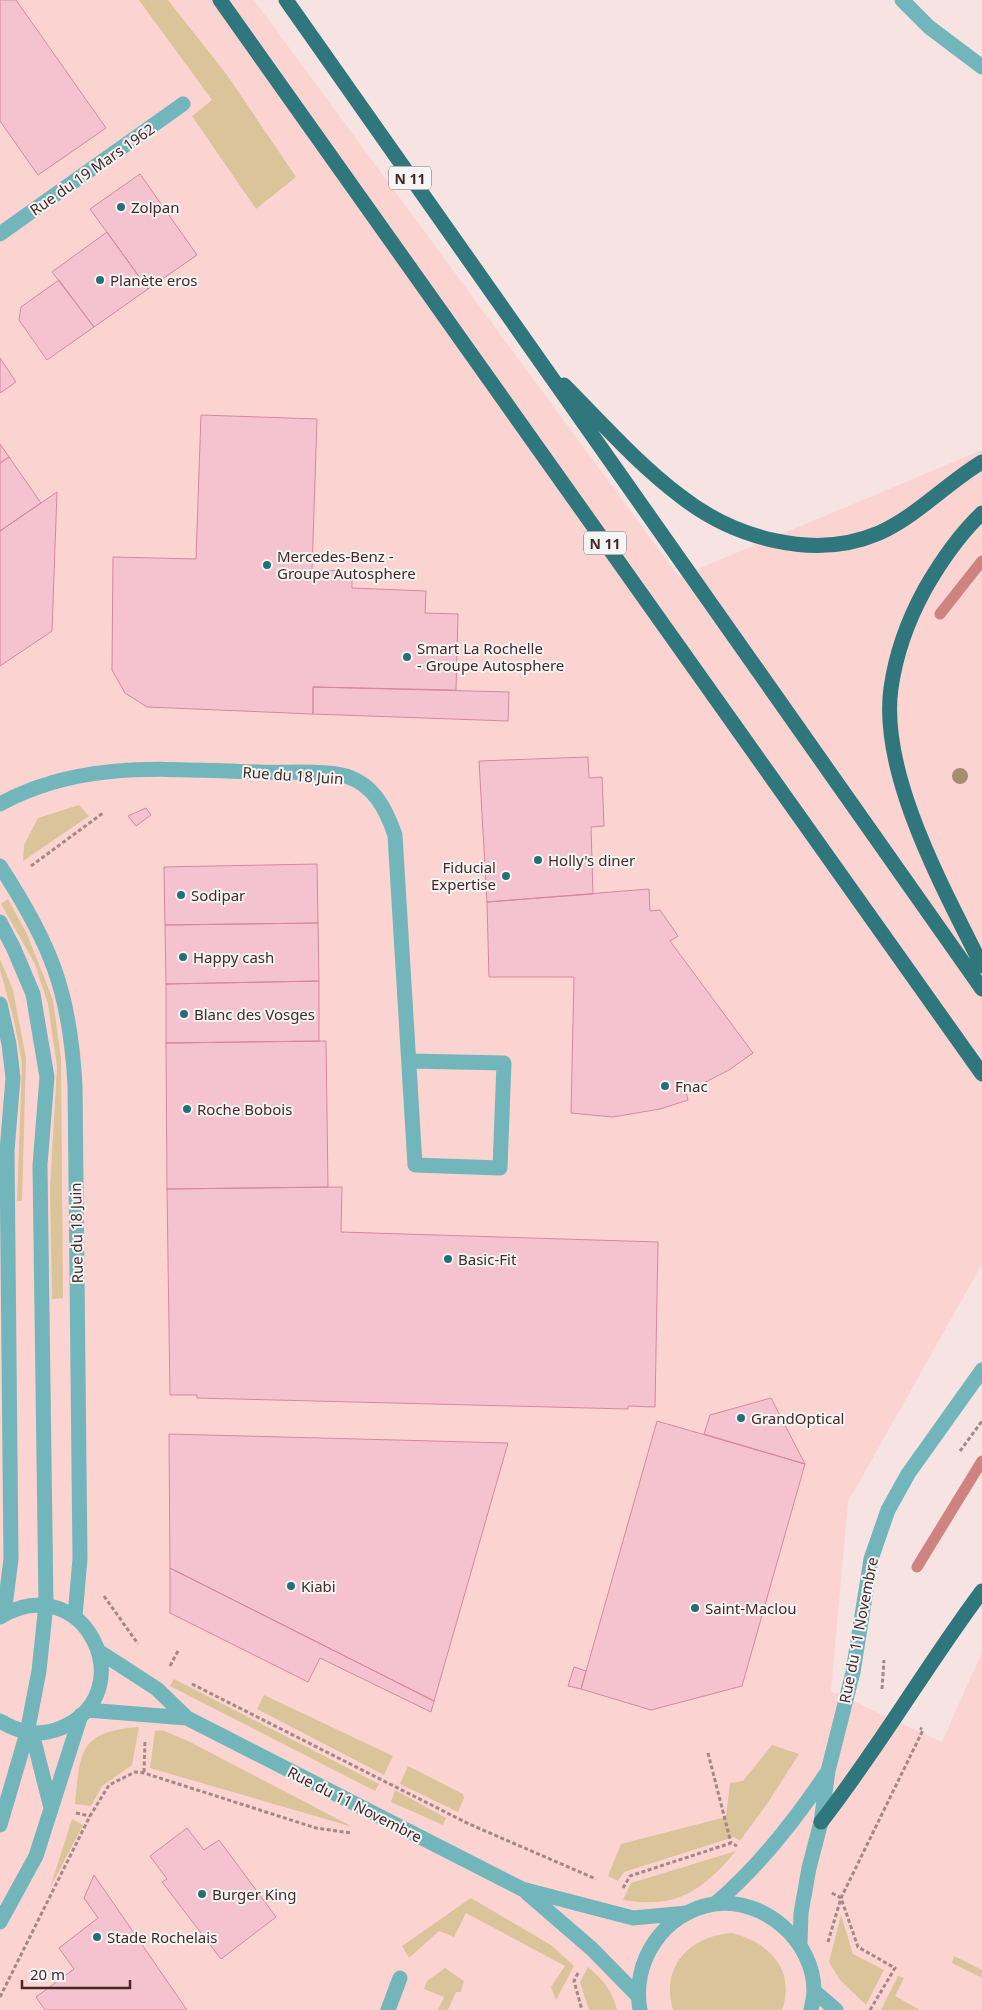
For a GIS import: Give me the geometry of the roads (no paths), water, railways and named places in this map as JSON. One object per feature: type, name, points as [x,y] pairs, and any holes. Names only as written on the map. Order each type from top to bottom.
[{"type":"highway","name":"N 11","points":[[220,0],[982,1074]]},
{"type":"highway","name":"N 11","points":[[286,0],[535,357],[982,990]]},
{"type":"highway","points":[[535,357],[680,496],[727,524],[785,543],[831,545],[878,533],[896,524],[982,462]]},
{"type":"highway","points":[[982,513],[970,524],[940,562],[915,606],[900,643],[891,690],[892,735],[900,776],[911,811],[932,864],[982,966]]},
{"type":"highway","points":[[821,1822],[855,1779],[952,1631],[982,1591]]},
{"type":"street","points":[[902,0],[929,27],[982,67]]},
{"type":"street","name":"Rue du 19 Mars 1962","points":[[0,234],[183,104]]},
{"type":"street","name":"Rue du 18 Juin","points":[[0,804],[21,792],[54,780],[83,774],[138,770],[309,773],[346,776],[366,787],[384,805],[395,835],[415,1165],[500,1168],[504,1063],[409,1061]]},
{"type":"street","name":"Rue du 18 Juin","points":[[0,866],[42,936],[56,968],[65,999],[73,1042],[80,1559],[75,1616]]},
{"type":"street","points":[[0,922],[33,994],[47,1078],[40,1165],[46,1604],[39,1671],[29,1733],[0,1824]]},
{"type":"street","points":[[0,1004],[9,1044],[13,1078],[7,1151],[11,1559],[2,1615]]},
{"type":"street","name":"Rue du 11 Novembre","points":[[800,1945],[801,1913],[809,1868],[821,1822],[828,1771],[853,1672],[871,1559],[888,1510],[908,1474],[982,1370]]},
{"type":"street","points":[[0,1922],[36,1856],[84,1713],[97,1693],[102,1673],[100,1652],[90,1632],[75,1616],[46,1604],[33,1604],[12,1609],[2,1615]]},
{"type":"street","name":"Rue du 11 Novembre","points":[[100,1652],[157,1689],[187,1718],[522,1889],[633,1918],[687,1913]]},
{"type":"street","points":[[0,1721],[12,1728],[29,1733],[52,1732],[72,1724],[84,1713]]},
{"type":"street","name":"Rue du 11 Novembre","points":[[84,1713],[187,1718]]},
{"type":"street","points":[[29,1733],[51,1808]]},
{"type":"street","name":"Rue du 11 Novembre","points":[[714,1904],[736,1885],[798,1815],[828,1771]]},
{"type":"street","name":"Rue du 11 Novembre","points":[[522,1889],[592,1949],[639,2003]]},
{"type":"street","points":[[639,2003],[640,1971],[650,1947],[666,1927],[687,1913],[714,1904],[740,1904],[763,1912],[784,1926],[800,1945],[810,1967],[814,1991],[811,2010]]},
{"type":"street","points":[[388,2010],[400,1978]]},
{"type":"street","points":[[814,1991],[836,2010]]},
{"type":"waterway","points":[[940,614],[982,561]]},
{"type":"waterway","points":[[917,1567],[982,1461]]},
{"type":"place","name":"Zolpan","points":[[121,207]]},
{"type":"place","name":"Planète eros","points":[[100,280]]},
{"type":"place","name":"Mercedes-Benz - Groupe Autosphere","points":[[267,565]]},
{"type":"place","name":"Smart La Rochelle - Groupe Autosphere","points":[[407,657]]},
{"type":"place","name":"Holly's diner","points":[[538,860]]},
{"type":"place","name":"Fiducial Expertise","points":[[506,876]]},
{"type":"place","name":"Sodipar","points":[[181,895]]},
{"type":"place","name":"Happy cash","points":[[183,957]]},
{"type":"place","name":"Blanc des Vosges","points":[[184,1014]]},
{"type":"place","name":"Fnac","points":[[665,1086]]},
{"type":"place","name":"Roche Bobois","points":[[187,1109]]},
{"type":"place","name":"Basic-Fit","points":[[448,1259]]},
{"type":"place","name":"GrandOptical","points":[[741,1418]]},
{"type":"place","name":"Kiabi","points":[[291,1586]]},
{"type":"place","name":"Saint-Maclou","points":[[695,1608]]},
{"type":"place","name":"Burger King","points":[[202,1894]]},
{"type":"place","name":"Stade Rochelais","points":[[97,1937]]}]
